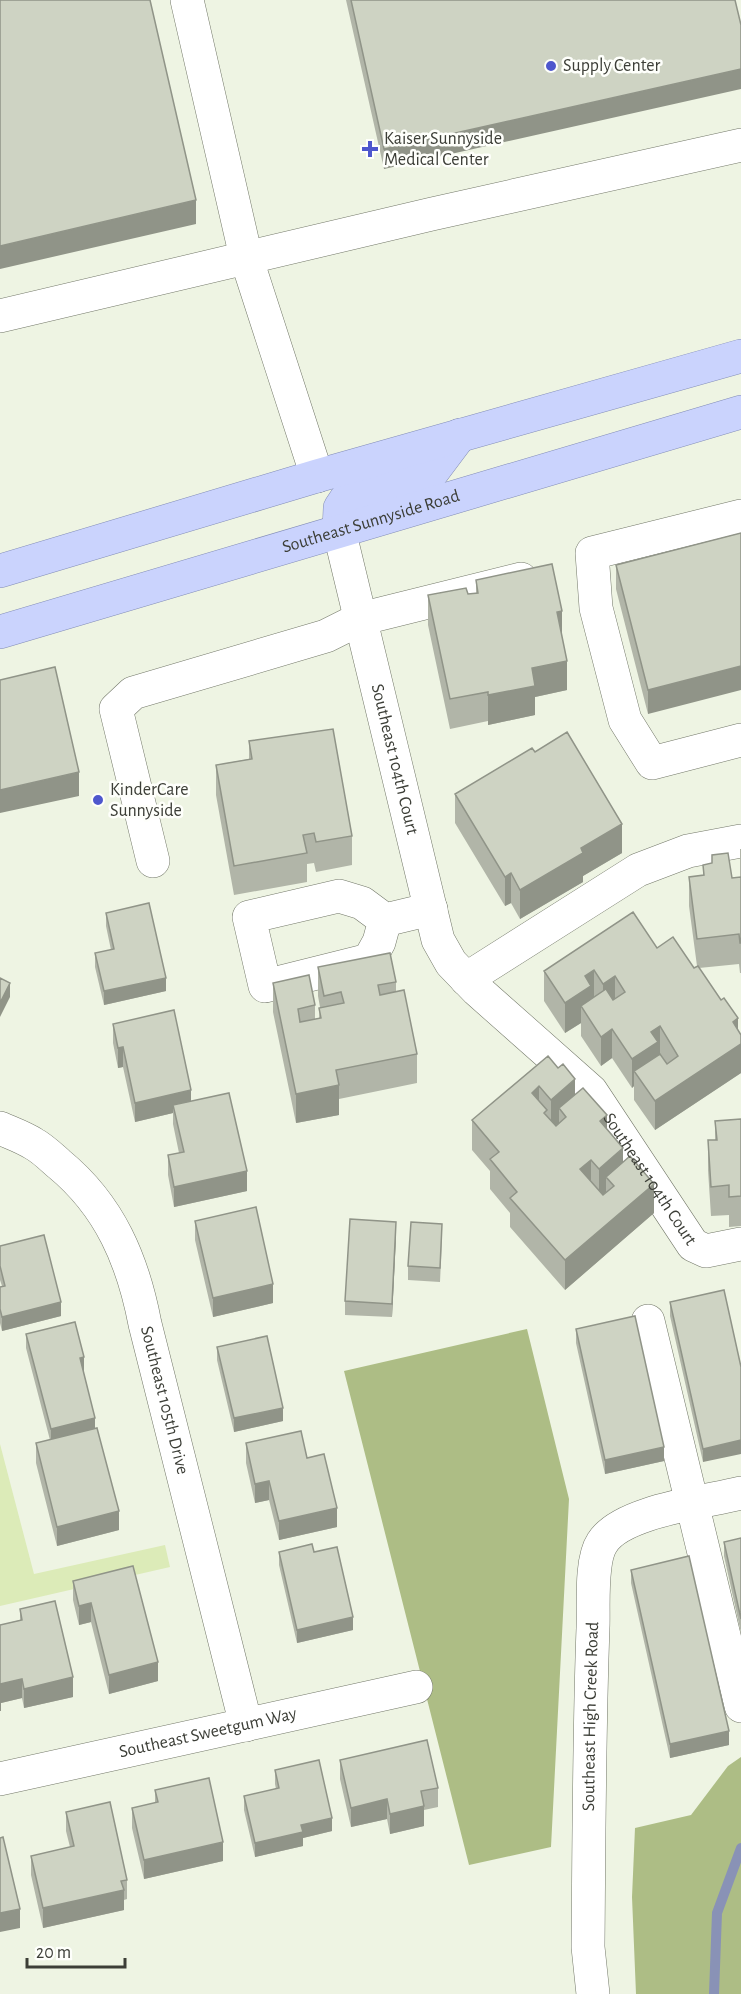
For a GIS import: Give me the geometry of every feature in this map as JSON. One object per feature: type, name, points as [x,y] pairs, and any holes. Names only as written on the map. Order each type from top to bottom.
[{"type":"main road","points":[[0,571],[316,476],[741,356]]},
{"type":"main road","name":"Southeast Sunnyside Road","points":[[0,632],[741,412]]},
{"type":"main road","points":[[339,530],[340,508],[346,499],[430,475],[460,435]]},
{"type":"street","points":[[187,0],[246,257],[316,476]]},
{"type":"street","points":[[0,316],[246,257],[741,145]]},
{"type":"street","points":[[741,516],[592,553],[596,608],[624,720],[652,764],[741,740]]},
{"type":"street","name":"Southeast 104th Court","points":[[339,530],[438,940],[451,963],[466,979],[591,1090],[693,1245],[706,1251],[741,1244]]},
{"type":"street","points":[[153,861],[116,710],[133,693],[326,636],[360,619],[528,577]]},
{"type":"street","points":[[466,979],[638,870],[688,851],[741,841]]},
{"type":"street","points":[[385,920],[431,909]]},
{"type":"street","name":"Southeast 105th Drive","points":[[0,1128],[35,1144],[77,1179],[108,1219],[126,1251],[138,1288],[147,1336],[246,1725]]},
{"type":"street","points":[[648,1321],[741,1706]]},
{"type":"street","name":"Southeast High Creek Road","points":[[592,1994],[588,1947],[595,1571],[601,1543],[618,1528],[638,1518],[741,1493]]},
{"type":"street","name":"Southeast Sweetgum Way","points":[[0,1779],[416,1687]]},
{"type":"green space","points":[[527,1329],[569,1499],[551,1847],[469,1865],[344,1371]]},
{"type":"green space","points":[[0,1444],[34,1574],[165,1545],[170,1567],[0,1606]]},
{"type":"green space","points":[[741,1757],[741,1994],[636,1994],[632,1897],[635,1828],[691,1815],[728,1766]]},
{"type":"building","points":[[0,0],[150,0],[196,200],[0,246]]},
{"type":"building","name":"Supply Center","points":[[351,0],[735,0],[741,25],[741,69],[384,149]]},
{"type":"building","points":[[741,533],[741,666],[648,690],[616,565]]},
{"type":"building","points":[[552,564],[562,611],[557,612],[567,661],[532,668],[535,686],[450,699],[428,595],[466,588],[468,594],[478,593],[476,580]]},
{"type":"building","points":[[55,667],[79,772],[0,790],[0,680]]},
{"type":"building","points":[[333,729],[352,836],[316,842],[314,833],[303,835],[307,853],[234,866],[216,765],[252,759],[249,741]]},
{"type":"building","points":[[567,732],[622,824],[581,848],[583,853],[520,890],[511,873],[505,877],[455,794],[532,748],[535,752]]},
{"type":"building","points":[[728,853],[732,878],[741,877],[741,943],[739,934],[697,939],[689,877],[704,875],[703,865],[712,863],[712,855]]},
{"type":"building","points":[[149,903],[166,978],[104,991],[95,953],[114,949],[106,913]]},
{"type":"building","points":[[633,912],[657,948],[673,937],[694,968],[698,966],[721,1000],[724,998],[738,1018],[733,1022],[741,1035],[741,1044],[655,1101],[634,1071],[660,1054],[667,1064],[678,1056],[660,1026],[651,1032],[658,1042],[632,1059],[612,1029],[601,1037],[581,1006],[606,989],[613,1000],[625,992],[615,976],[603,984],[594,970],[585,976],[591,986],[565,1003],[544,971]]},
{"type":"building","points":[[390,953],[396,982],[378,985],[380,995],[404,990],[417,1054],[336,1070],[339,1085],[296,1094],[273,983],[309,975],[315,1005],[298,1009],[300,1022],[321,1018],[319,1008],[344,1003],[341,992],[324,996],[318,967]]},
{"type":"building","points":[[0,978],[10,983],[0,1003]]},
{"type":"building","points":[[174,1010],[191,1090],[135,1103],[123,1047],[118,1048],[113,1024]]},
{"type":"building","points":[[548,1056],[558,1068],[563,1064],[575,1079],[551,1100],[539,1086],[532,1093],[547,1110],[544,1113],[556,1126],[566,1117],[559,1108],[583,1088],[607,1115],[600,1121],[623,1148],[599,1169],[591,1160],[580,1169],[603,1195],[614,1186],[606,1177],[630,1156],[654,1184],[565,1260],[510,1198],[517,1192],[490,1159],[499,1152],[472,1120]]},
{"type":"building","points":[[229,1093],[247,1171],[174,1187],[168,1155],[184,1152],[173,1105]]},
{"type":"building","points":[[741,1119],[741,1196],[729,1197],[729,1185],[711,1187],[708,1140],[717,1140],[715,1121]]},
{"type":"building","points":[[256,1207],[273,1284],[213,1298],[195,1221]]},
{"type":"building","points":[[350,1219],[396,1222],[392,1304],[345,1301]]},
{"type":"building","points":[[411,1222],[442,1224],[440,1268],[408,1266]]},
{"type":"building","points":[[44,1235],[61,1302],[2,1317],[0,1287],[5,1286],[0,1266],[0,1246]]},
{"type":"building","points":[[724,1290],[741,1367],[741,1440],[703,1449],[670,1302]]},
{"type":"building","points":[[635,1316],[664,1447],[605,1460],[576,1329]]},
{"type":"building","points":[[75,1322],[84,1357],[80,1358],[95,1418],[51,1429],[26,1334]]},
{"type":"building","points":[[267,1336],[283,1408],[234,1418],[217,1347]]},
{"type":"building","points":[[97,1428],[119,1511],[57,1527],[36,1443]]},
{"type":"building","points":[[301,1431],[307,1458],[324,1454],[337,1508],[279,1521],[269,1481],[255,1484],[246,1443]]},
{"type":"building","points":[[741,1538],[741,1619],[724,1542]]},
{"type":"building","points":[[312,1544],[314,1552],[337,1547],[353,1617],[297,1630],[279,1552]]},
{"type":"building","points":[[689,1556],[729,1731],[670,1744],[631,1570]]},
{"type":"building","points":[[133,1566],[158,1662],[109,1675],[91,1603],[79,1606],[73,1581]]},
{"type":"building","points":[[55,1601],[73,1677],[24,1689],[22,1679],[0,1684],[0,1625],[22,1620],[20,1609]]},
{"type":"building","points":[[427,1740],[438,1788],[421,1791],[424,1806],[390,1814],[387,1799],[351,1808],[340,1760]]},
{"type":"building","points":[[319,1760],[332,1818],[301,1825],[303,1832],[255,1843],[244,1796],[279,1788],[275,1770]]},
{"type":"building","points":[[209,1778],[223,1842],[144,1860],[132,1808],[158,1802],[155,1790]]},
{"type":"building","points":[[110,1802],[127,1880],[121,1881],[124,1890],[43,1908],[31,1856],[74,1846],[66,1812]]},
{"type":"building","points":[[3,1837],[20,1909],[0,1913],[0,1838]]},
{"type":"waterway","points":[[714,1994],[717,1913],[741,1848]]},
{"type":"place","name":"Supply Center","points":[[551,66]]},
{"type":"place","name":"Kaiser Sunnyside Medical Center","points":[[370,149]]},
{"type":"place","name":"KinderCare Sunnyside","points":[[98,800]]}]
